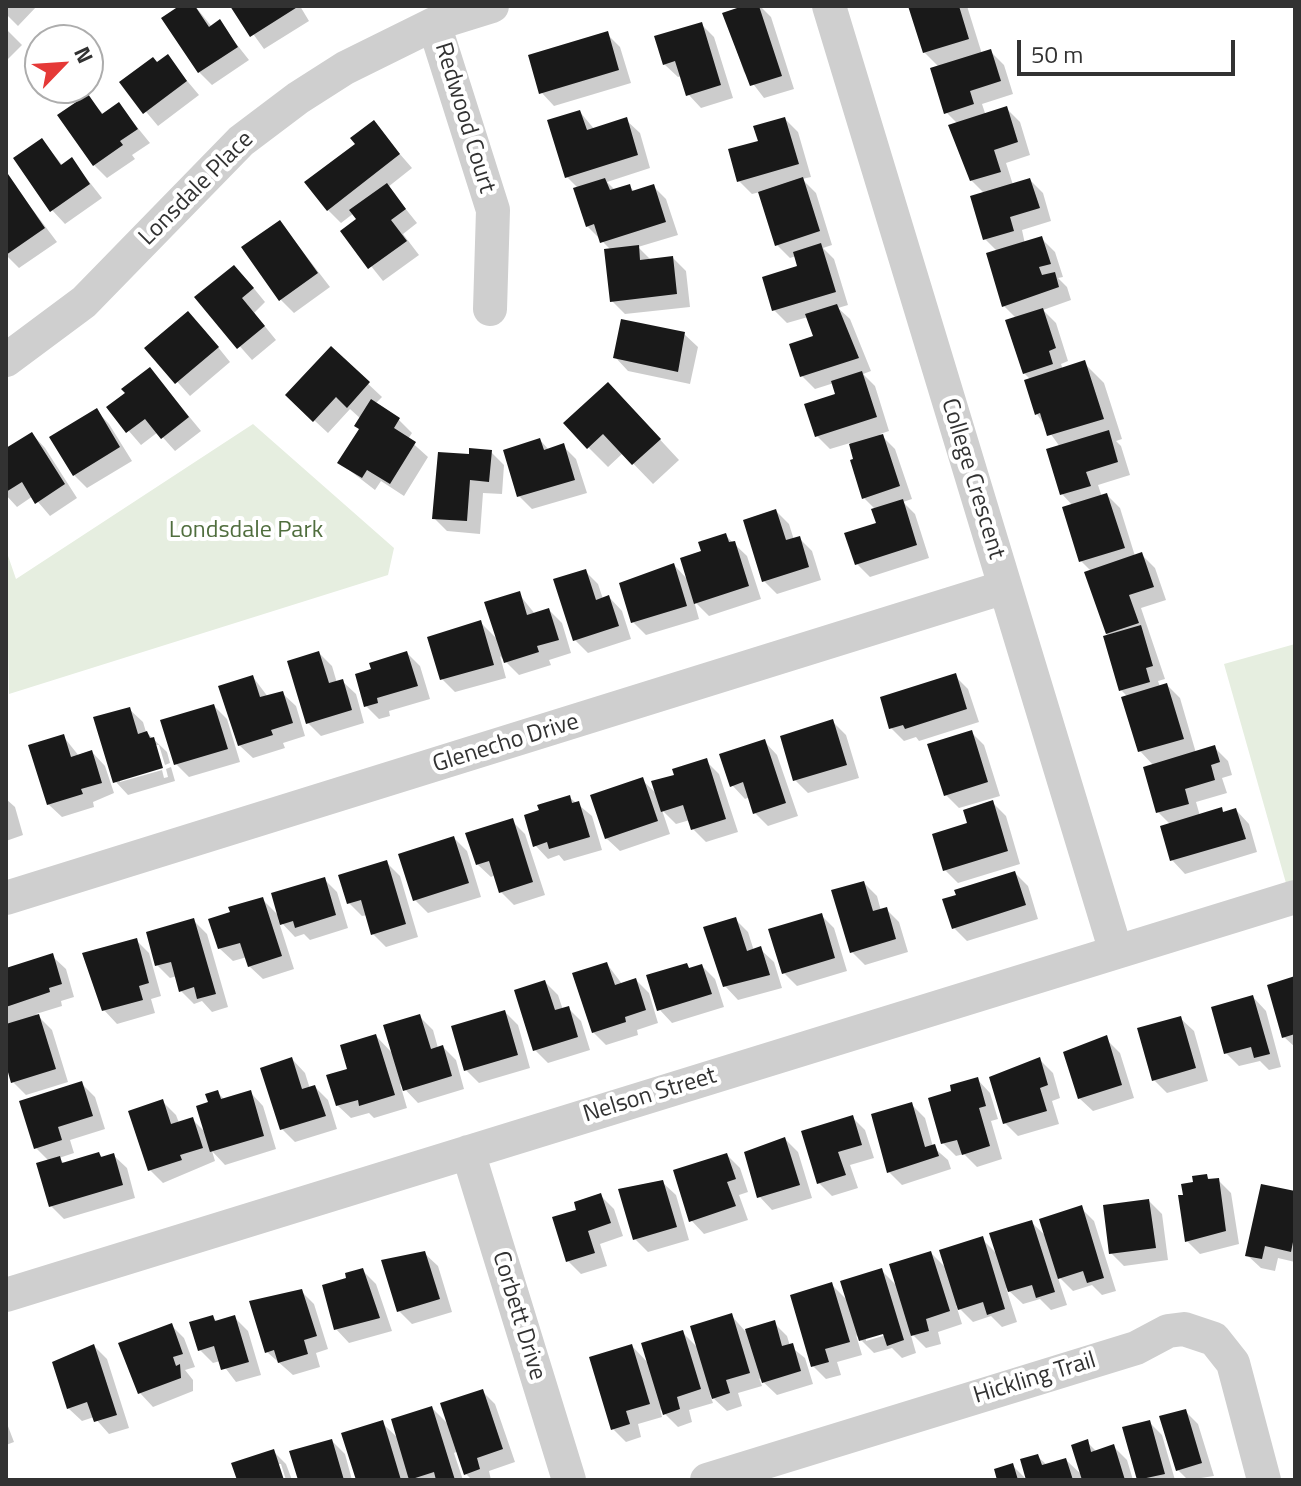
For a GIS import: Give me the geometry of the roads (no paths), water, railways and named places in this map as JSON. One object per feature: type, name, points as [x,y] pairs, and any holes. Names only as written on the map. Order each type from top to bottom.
[{"type":"street","name":"Lonsdale Place","points":[[6,360],[84,302],[241,141],[345,68],[434,24],[492,6]]},
{"type":"street","name":"College Crescent","points":[[829,6],[1116,952]]},
{"type":"street","name":"Redwood Court","points":[[434,24],[493,210],[490,309]]},
{"type":"street","name":"Glenecho Drive","points":[[6,898],[1005,587]]},
{"type":"street","name":"Nelson Street","points":[[6,1295],[1295,897]]},
{"type":"street","name":"Corbett Drive","points":[[468,1152],[569,1480]]},
{"type":"street","name":"Hickling Trail","points":[[707,1480],[1136,1348],[1168,1331],[1184,1329],[1214,1339],[1233,1363],[1264,1480]]},
{"type":"park label","name":"Londsdale Park","points":[[246,531]]}]
